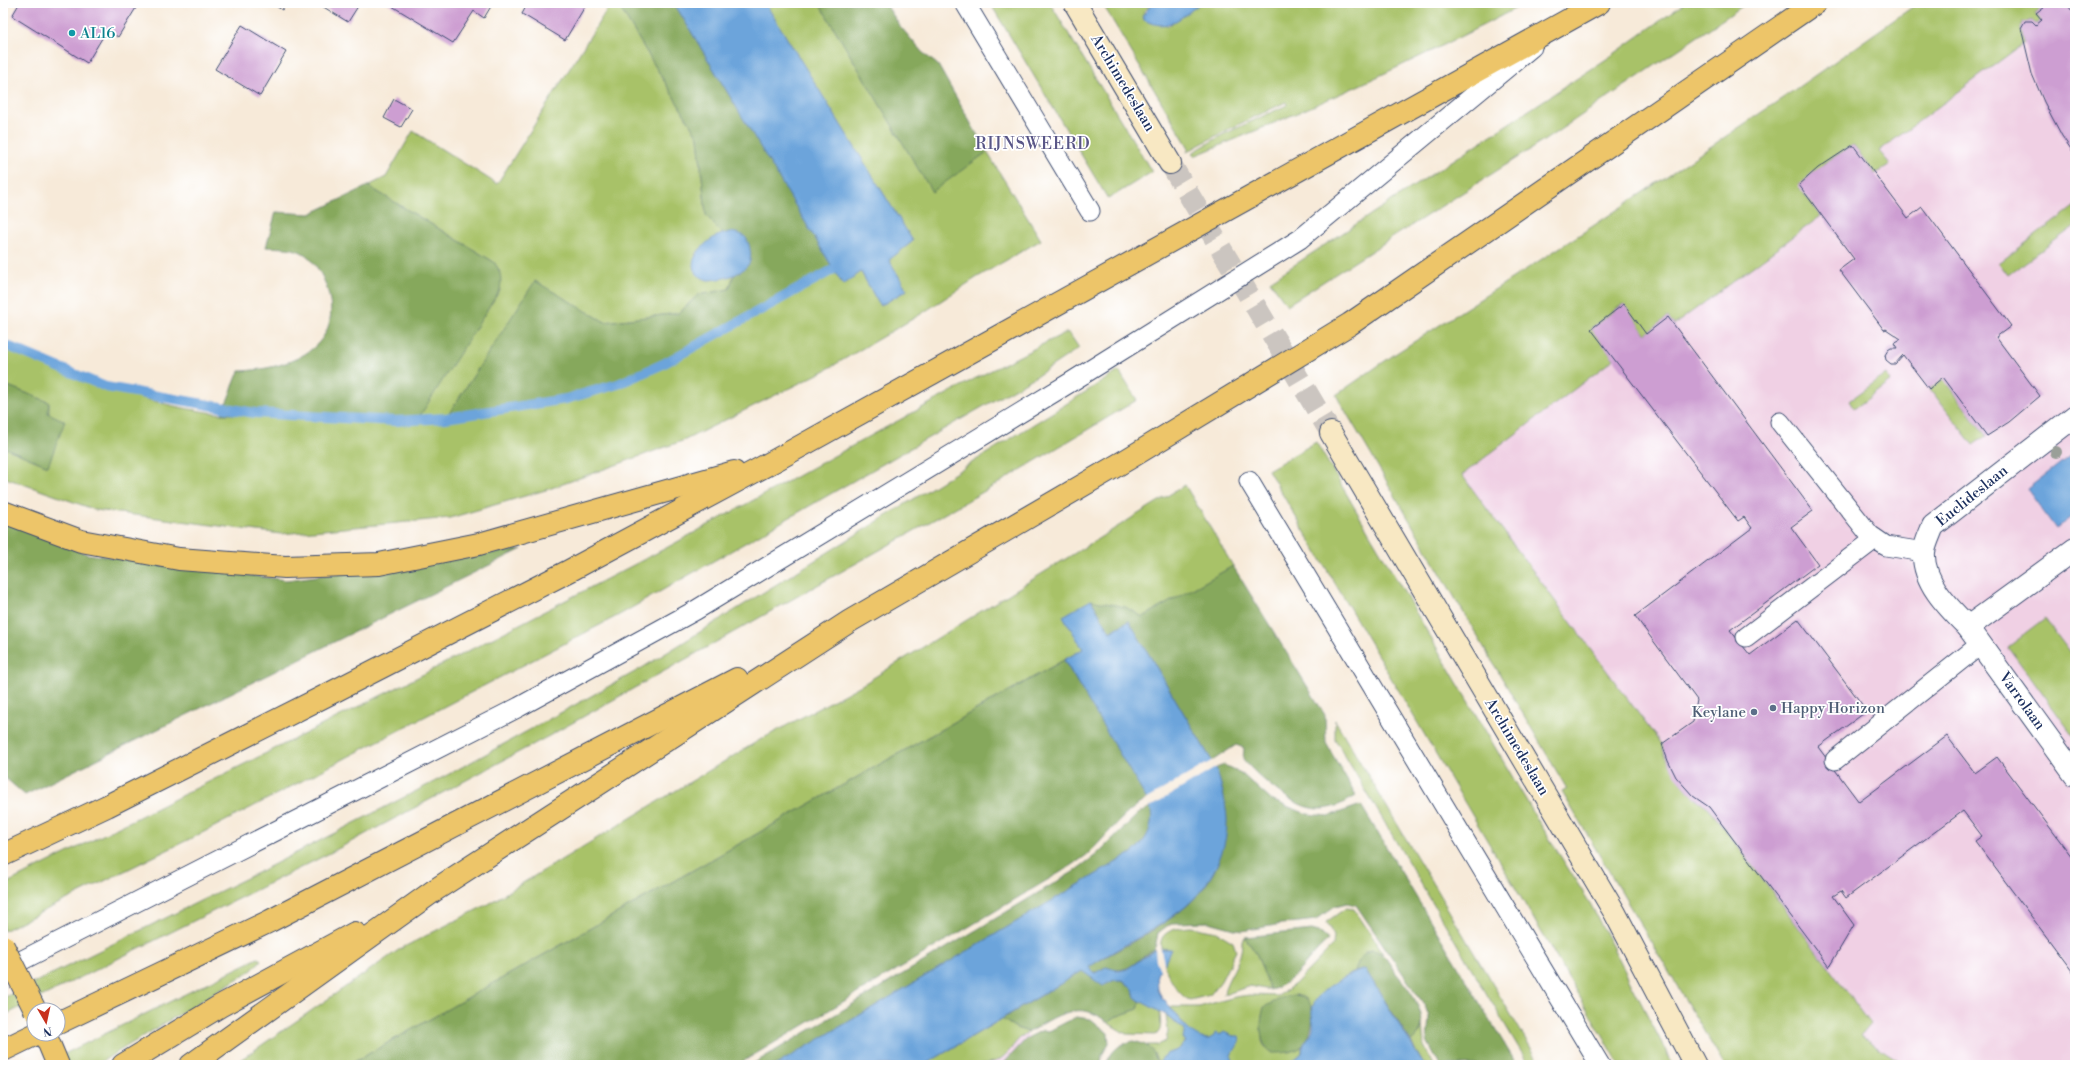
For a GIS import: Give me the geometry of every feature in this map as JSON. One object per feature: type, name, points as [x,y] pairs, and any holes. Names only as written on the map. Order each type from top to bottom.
[{"type":"highway","points":[[3,855],[107,806],[569,571],[774,461],[1599,3]]},
{"type":"highway","points":[[191,1065],[435,890],[850,621],[1121,463],[1350,324],[1815,3]]},
{"type":"highway","points":[[3,512],[81,541],[179,559],[286,567],[379,564],[479,544],[774,461]]},
{"type":"highway","points":[[66,1019],[270,921],[850,621]]},
{"type":"highway","points":[[123,1065],[220,1006],[435,890]]},
{"type":"highway","points":[[3,946],[31,1002]]},
{"type":"highway","points":[[3,1050],[26,1039]]},
{"type":"highway","points":[[48,1042],[58,1065]]},
{"type":"main road","name":"Archimedeslaan","points":[[1075,3],[1170,163]]},
{"type":"main road","name":"Archimedeslaan","points":[[1331,433],[1615,912],[1695,1065]]},
{"type":"street","name":"Euclideslaan","points":[[1968,627],[1946,605],[1928,576],[1924,552],[1933,526],[2075,416]]},
{"type":"street","points":[[1968,627],[2075,549]]},
{"type":"street","name":"Varrolaan","points":[[1968,627],[2075,775]]},
{"type":"lane","points":[[965,3],[1090,211]]},
{"type":"lane","points":[[3,970],[512,710],[696,610],[1071,382],[1300,239],[1552,30]]},
{"type":"lane","points":[[1780,422],[1870,536],[1886,546],[1924,552]]},
{"type":"lane","points":[[1249,481],[1600,1065]]},
{"type":"lane","points":[[1746,637],[1875,539]]},
{"type":"lane","points":[[1835,760],[1981,644]]},
{"type":"shaded area","points":[[1989,3],[2075,3],[2075,1065],[1815,1065],[1407,418]]},
{"type":"shaded area","points":[[1025,1031],[1046,1065],[963,1065]]},
{"type":"green space","points":[[611,3],[617,3],[698,137],[706,215],[723,235],[714,238],[695,254],[707,280],[734,275],[729,289],[698,295],[679,313],[605,322],[535,282],[447,417],[467,417],[566,399],[618,384],[663,364],[835,271],[843,285],[861,272],[880,306],[907,290],[889,260],[913,241],[765,3],[819,3],[932,191],[987,152],[1041,240],[976,278],[921,314],[824,371],[685,440],[549,489],[450,518],[281,534],[96,510],[3,477],[3,447],[48,466],[49,402],[3,384],[3,345],[54,367],[107,387],[160,403],[220,414],[255,413],[500,272],[494,262],[368,186],[386,177],[413,131],[497,184]]},
{"type":"green space","points":[[617,3],[674,3],[835,271],[663,364],[618,384],[566,399],[467,417],[446,418],[535,281],[605,322],[679,313],[698,295],[729,289],[734,275],[748,265],[750,261],[749,248],[729,232],[723,235],[706,215],[698,137]]},
{"type":"green space","points":[[819,3],[885,3],[900,26],[922,52],[938,65],[987,152],[932,192]]},
{"type":"green space","points":[[990,3],[1050,3],[1152,172],[1108,199]]},
{"type":"green space","points":[[1102,3],[1153,3],[1143,12],[1168,26],[1201,3],[1526,3],[1444,45],[1362,84],[1194,156],[1192,153],[1222,135],[1287,105],[1286,102],[1221,133],[1187,152],[1189,148]]},
{"type":"green space","points":[[1685,3],[1747,3],[1545,140],[1287,305],[1270,281],[1611,56]]},
{"type":"green space","points":[[1918,3],[2048,3],[2035,13],[2041,21],[2036,24],[2031,20],[2023,22],[2021,29],[2024,43],[1879,151],[1890,164],[1875,174],[1853,145],[1826,162],[1798,186],[1821,216],[1674,325],[1668,317],[1646,334],[1623,304],[1591,328],[1614,359],[1462,475],[1661,744],[1669,763],[1679,780],[1692,794],[1708,807],[1871,1024],[1861,1036],[1898,1060],[1895,1065],[1724,1065],[1562,792],[1567,789],[1336,395],[1395,354],[1593,226],[1787,95]]},
{"type":"green space","points":[[368,186],[494,262],[500,275],[500,290],[418,419],[333,421],[255,413],[222,414],[239,371],[279,365],[297,358],[312,348],[324,336],[330,320],[330,301],[323,278],[312,261],[296,250],[266,247],[276,212],[310,214]]},
{"type":"green space","points":[[2075,206],[2075,226],[2008,275],[1999,263]]},
{"type":"green space","points":[[1065,333],[1069,333],[1079,348],[1040,374],[621,614],[214,827],[3,931],[3,885],[418,677],[668,547],[976,378]]},
{"type":"green space","points":[[1119,371],[1137,400],[992,487],[549,736],[330,853],[31,1002],[26,1002],[26,1005],[3,1016],[3,998],[261,871],[453,772],[642,668]]},
{"type":"green space","points":[[1886,374],[1891,381],[1854,409],[1849,401]]},
{"type":"green space","points":[[1943,379],[1986,436],[1973,445],[1930,389]]},
{"type":"green space","points":[[3,384],[49,402],[48,413],[65,421],[48,466],[3,447]]},
{"type":"green space","points":[[1316,442],[1536,817],[1591,905],[1673,1065],[1620,1065],[1268,470]]},
{"type":"green space","points":[[1185,485],[1233,566],[1143,617],[1125,607],[1064,616],[1083,649],[349,1065],[233,1065],[400,949],[488,904],[758,741],[865,683]]},
{"type":"green space","points":[[3,521],[87,554],[286,580],[522,549],[25,795],[3,776]]},
{"type":"green space","points":[[1233,566],[1325,715],[1326,743],[1356,796],[1334,807],[1319,809],[1309,808],[1277,791],[1243,759],[1244,748],[1236,745],[1212,761],[1129,621],[1110,632],[1091,600],[1125,607],[1143,617]]},
{"type":"green space","points":[[2045,619],[2075,659],[2075,738],[2008,647]]},
{"type":"green space","points":[[1064,660],[1147,799],[1139,804],[1118,823],[1089,853],[1071,866],[737,1065],[349,1065]]},
{"type":"green space","points":[[1335,720],[1541,1065],[1529,1065],[1335,739]]},
{"type":"green space","points":[[1224,765],[1241,773],[1271,800],[1307,814],[1329,816],[1361,805],[1517,1065],[1440,1065],[1427,1041],[1429,1017],[1425,1006],[1356,905],[1347,903],[1335,906],[1316,920],[1242,931],[1209,922],[1175,923],[1167,926],[1158,933],[1155,949],[1127,968],[1113,970],[1104,968],[1098,972],[1094,972],[1088,967],[1149,933],[1179,913],[1202,890],[1212,876],[1223,847],[1225,831],[1224,799],[1216,768]]},
{"type":"green space","points":[[1150,807],[1152,814],[1151,827],[1141,844],[1132,853],[776,1065],[751,1065],[1073,872],[1096,855],[1141,811],[1142,812]]},
{"type":"green space","points":[[1346,908],[1354,909],[1384,954],[1373,950],[1366,951],[1358,963],[1355,972],[1335,982],[1323,992],[1318,997],[1312,1010],[1307,1001],[1301,996],[1295,995],[1281,999],[1262,1015],[1262,1041],[1265,1048],[1290,1052],[1302,1047],[1302,1053],[1288,1065],[1237,1065],[1233,1061],[1232,1055],[1239,1041],[1239,1037],[1221,1034],[1209,1039],[1199,1038],[1192,1035],[1170,1007],[1199,1007],[1235,997],[1249,995],[1278,996],[1295,984],[1333,945],[1334,936],[1326,922]]},
{"type":"green space","points":[[1191,927],[1217,932],[1233,942],[1236,951],[1221,981],[1210,995],[1190,1000],[1178,991],[1168,975],[1164,965],[1171,949],[1161,948],[1161,942],[1163,937],[1170,931]]},
{"type":"green space","points":[[1312,930],[1322,933],[1328,940],[1295,976],[1279,987],[1270,990],[1257,955],[1245,937]]},
{"type":"green space","points":[[1245,937],[1257,955],[1270,990],[1250,986],[1224,995],[1227,983],[1240,957],[1242,941]]},
{"type":"green space","points":[[1373,950],[1381,953],[1386,959],[1408,988],[1418,1007],[1422,1026],[1418,1035],[1411,1042],[1365,969],[1355,972],[1363,955]]},
{"type":"green space","points":[[258,958],[261,960],[252,970],[96,1065],[42,1065]]},
{"type":"green space","points":[[1082,971],[1110,983],[1114,980],[1122,980],[1133,989],[1135,997],[1140,1001],[1138,1009],[1115,1017],[1108,1023],[1098,1016],[1088,1012],[1068,1012],[1049,1020],[1029,1032],[1016,1028],[1002,1019]]},
{"type":"green space","points":[[1286,996],[1301,996],[1311,1005],[1313,1020],[1309,1036],[1298,1049],[1287,1052],[1271,1053],[1264,1044],[1261,1032],[1264,1007]]},
{"type":"green space","points":[[1140,1001],[1151,1005],[1160,1012],[1160,1030],[1156,1035],[1126,1034],[1108,1023],[1115,1017],[1138,1009]]},
{"type":"green space","points":[[1166,1015],[1185,1030],[1183,1038],[1186,1041],[1178,1050],[1165,1054],[1158,1065],[1155,1055],[1147,1045],[1158,1045],[1166,1041],[1168,1031]]},
{"type":"green space","points":[[1076,1017],[1091,1019],[1108,1033],[1109,1043],[1102,1055],[1101,1065],[1002,1065],[1027,1038],[1043,1030],[1049,1031]]},
{"type":"green space","points":[[1002,1019],[1016,1028],[1029,1032],[1020,1038],[1008,1053],[1000,1059],[994,1062],[975,1065],[924,1065]]},
{"type":"green space","points":[[1422,1024],[1424,1046],[1434,1065],[1424,1065],[1411,1042],[1420,1033]]},
{"type":"green space","points":[[1134,1041],[1148,1046],[1153,1051],[1158,1065],[1106,1065],[1116,1048]]},
{"type":"water","points":[[674,3],[765,3],[913,241],[889,260],[907,290],[880,306],[861,272],[843,285]]},
{"type":"water","points":[[1153,3],[1201,3],[1174,22],[1161,25],[1153,24],[1144,20],[1142,16]]},
{"type":"water","points":[[729,232],[740,234],[746,238],[749,244],[750,262],[740,272],[725,278],[709,280],[702,278],[693,268],[695,258],[706,243],[717,236]]},
{"type":"water","points":[[2075,452],[2075,515],[2056,529],[2027,489]]},
{"type":"water","points":[[1091,600],[1110,632],[1129,621],[1216,768],[1226,806],[1227,819],[1224,845],[1220,858],[1207,882],[1190,903],[1169,919],[1089,967],[1095,973],[1106,967],[1119,971],[1127,969],[1156,949],[1171,949],[1164,965],[1157,974],[1158,989],[1162,999],[1165,1000],[1184,1025],[1196,1036],[1209,1039],[1214,1036],[1215,1033],[1220,1035],[1224,1032],[1233,1036],[1239,1036],[1238,1044],[1232,1058],[1237,1065],[1158,1065],[1165,1054],[1178,1050],[1186,1042],[1183,1038],[1185,1030],[1168,1016],[1135,997],[1133,989],[1123,980],[1114,980],[1103,986],[1082,971],[924,1065],[776,1065],[1132,853],[1142,843],[1151,824],[1152,817],[1149,803],[1064,660],[1083,649],[1063,616]]},
{"type":"water","points":[[1365,969],[1424,1065],[1288,1065],[1302,1053],[1304,1045],[1312,1032],[1312,1010],[1314,1002],[1333,984]]},
{"type":"pier","points":[[1213,760],[1217,767],[1150,807],[1145,800]]},
{"type":"pier","points":[[1160,946],[1165,967],[1161,972],[1156,961],[1155,949],[1155,947]]},
{"type":"building","name":"AL16","points":[[17,3],[139,3],[118,37],[107,30],[87,63],[12,16],[19,4]]},
{"type":"building","points":[[271,3],[286,3],[282,10]]},
{"type":"building","points":[[317,3],[360,3],[348,22]]},
{"type":"building","points":[[387,3],[493,3],[484,18],[474,11],[453,43]]},
{"type":"building","points":[[528,3],[587,3],[565,40],[522,14]]},
{"type":"building","points":[[2049,3],[2066,3],[2075,15],[2075,155],[2062,136],[2044,102],[2032,74],[2021,28],[2025,21],[2032,21],[2036,25],[2042,20],[2036,13]]},
{"type":"building","points":[[242,25],[286,52],[260,96],[215,69]]},
{"type":"building","points":[[394,99],[412,109],[401,127],[384,118]]},
{"type":"building","points":[[1853,145],[1908,218],[1922,207],[2011,326],[1996,337],[2040,396],[2009,422],[1987,436],[1943,377],[1929,389],[1903,355],[1895,364],[1891,364],[1886,360],[1885,355],[1888,350],[1891,348],[1897,348],[1894,343],[1901,339],[1886,329],[1884,330],[1839,270],[1854,259],[1799,185],[1818,168]]},
{"type":"building","points":[[1624,304],[1646,334],[1668,317],[1813,511],[1791,527],[1818,564],[1730,630],[1750,655],[1798,619],[1867,711],[1818,747],[1859,802],[1947,736],[1975,773],[1997,757],[2075,861],[2075,975],[1975,841],[1982,836],[1963,811],[1846,898],[1841,891],[1833,896],[1854,925],[1829,967],[1709,807],[1693,796],[1676,777],[1662,744],[1693,722],[1697,700],[1635,616],[1752,528],[1744,517],[1738,521],[1591,329]]},
{"type":"waterway","points":[[3,344],[106,387],[255,413],[396,421],[446,418],[566,399],[618,384],[663,364],[845,263]]},
{"type":"tunnel","points":[[1170,163],[1331,433]]},
{"type":"place","name":"AL16","points":[[72,33]]},
{"type":"place","name":"Happy Horizon","points":[[1773,708]]},
{"type":"place","name":"Keylane","points":[[1754,712]]},
{"type":"district","name":"RIJNSWEERD","points":[[1033,144]]}]
